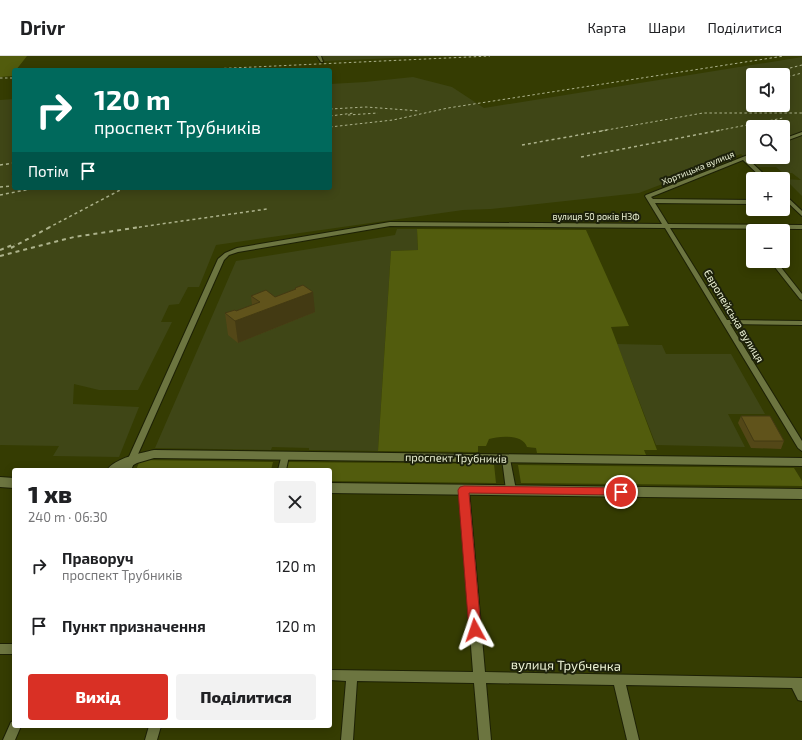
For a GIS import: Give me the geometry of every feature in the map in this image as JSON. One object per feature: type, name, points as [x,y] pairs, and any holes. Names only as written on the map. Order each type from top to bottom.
[{"type":"main road","name":"проспект Трубників","points":[[120,468],[154,454],[802,462]]},
{"type":"main road","points":[[0,482],[12,483]]},
{"type":"main road","points":[[332,488],[802,494]]},
{"type":"street","points":[[319,56],[322,61]]},
{"type":"street","points":[[790,138],[802,133]]},
{"type":"street","points":[[744,158],[759,172]]},
{"type":"street","name":"Хортицька вулиця","points":[[650,199],[744,158]]},
{"type":"street","points":[[650,199],[746,202]]},
{"type":"street","name":"Європейська вулиця","points":[[650,199],[802,448]]},
{"type":"street","points":[[791,202],[802,214]]},
{"type":"street","name":"вулиця 50 років НЗФ","points":[[130,465],[221,259],[227,254],[246,248],[390,224],[746,227]]},
{"type":"street","name":"вулиця 50 років НЗФ","points":[[790,227],[802,227]]},
{"type":"street","points":[[778,268],[802,298]]},
{"type":"street","points":[[726,322],[802,323]]},
{"type":"street","points":[[282,468],[285,456]]},
{"type":"street","points":[[506,458],[511,490]]},
{"type":"street","points":[[464,490],[484,740]]},
{"type":"street","points":[[0,649],[12,650]]},
{"type":"street","name":"вулиця Трубченка","points":[[332,675],[799,683]]},
{"type":"street","points":[[347,740],[352,675]]},
{"type":"street","points":[[619,680],[633,740]]},
{"type":"street","points":[[799,683],[802,696]]},
{"type":"street","points":[[9,740],[14,728]]},
{"type":"street","points":[[151,740],[154,728]]},
{"type":"shaded area","points":[[0,56],[27,56],[18,68],[12,68],[12,76],[0,77]]},
{"type":"shaded area","points":[[321,56],[441,56],[325,61]]},
{"type":"shaded area","points":[[802,57],[802,196],[790,184],[790,179],[801,180],[792,173],[782,172],[776,167],[757,167],[753,164],[790,164],[790,120],[746,120],[746,158],[741,154],[639,193],[491,209],[463,210],[216,245],[199,287],[188,287],[179,304],[169,305],[161,322],[172,322],[138,390],[99,390],[74,384],[73,404],[139,407],[119,457],[53,456],[59,446],[0,445],[0,100],[12,99],[12,190],[332,190],[332,84],[413,77],[452,87],[484,108]]},
{"type":"shaded area","points":[[397,229],[417,229],[418,250],[391,251],[378,451],[309,450],[309,448],[272,447],[271,450],[155,448],[236,261],[395,235]]},
{"type":"shaded area","points":[[417,229],[586,230],[629,326],[611,327],[657,450],[644,450],[646,455],[537,453],[536,448],[527,447],[521,440],[510,437],[499,437],[489,439],[486,446],[478,446],[478,452],[378,451],[391,251],[418,250]]},
{"type":"shaded area","points":[[617,344],[662,345],[666,354],[731,354],[765,414],[728,414],[745,447],[656,445]]},
{"type":"shaded area","points":[[140,460],[273,462],[272,468],[137,468]]},
{"type":"shaded area","points":[[288,462],[494,464],[496,483],[332,481],[332,468],[286,468]]},
{"type":"shaded area","points":[[518,465],[794,468],[802,481],[802,486],[521,483]]},
{"type":"building","points":[[303,285],[313,292],[235,321],[225,313],[236,311],[260,302],[251,296],[266,290],[275,297]]},
{"type":"building","points":[[741,416],[770,416],[784,441],[754,441]]},
{"type":"railway","points":[[232,68],[490,56]]},
{"type":"railway","points":[[332,127],[393,120],[448,108],[784,56]]},
{"type":"railway","points":[[790,68],[802,65]]},
{"type":"railway","points":[[790,76],[802,73]]},
{"type":"railway","points":[[0,78],[12,78]]},
{"type":"railway","points":[[332,109],[366,107],[420,111]]},
{"type":"railway","points":[[332,116],[354,113]]},
{"type":"railway","points":[[348,115],[378,113]]},
{"type":"railway","points":[[601,131],[703,113],[802,113]]},
{"type":"railway","points":[[716,131],[783,118]]},
{"type":"railway","points":[[522,145],[607,130]]},
{"type":"railway","points":[[581,157],[721,130]]},
{"type":"railway","points":[[0,165],[12,163]]},
{"type":"railway","points":[[0,187],[12,186]]},
{"type":"railway","points":[[0,195],[26,190]]},
{"type":"railway","points":[[48,228],[120,190]]},
{"type":"railway","points":[[139,227],[267,209]]},
{"type":"railway","points":[[11,248],[50,227]]},
{"type":"railway","points":[[0,256],[74,237],[139,227]]},
{"type":"railway","points":[[133,228],[139,227]]},
{"type":"railway","points":[[0,250],[15,244]]},
{"type":"route","points":[[475,630],[464,490],[621,492]]}]
